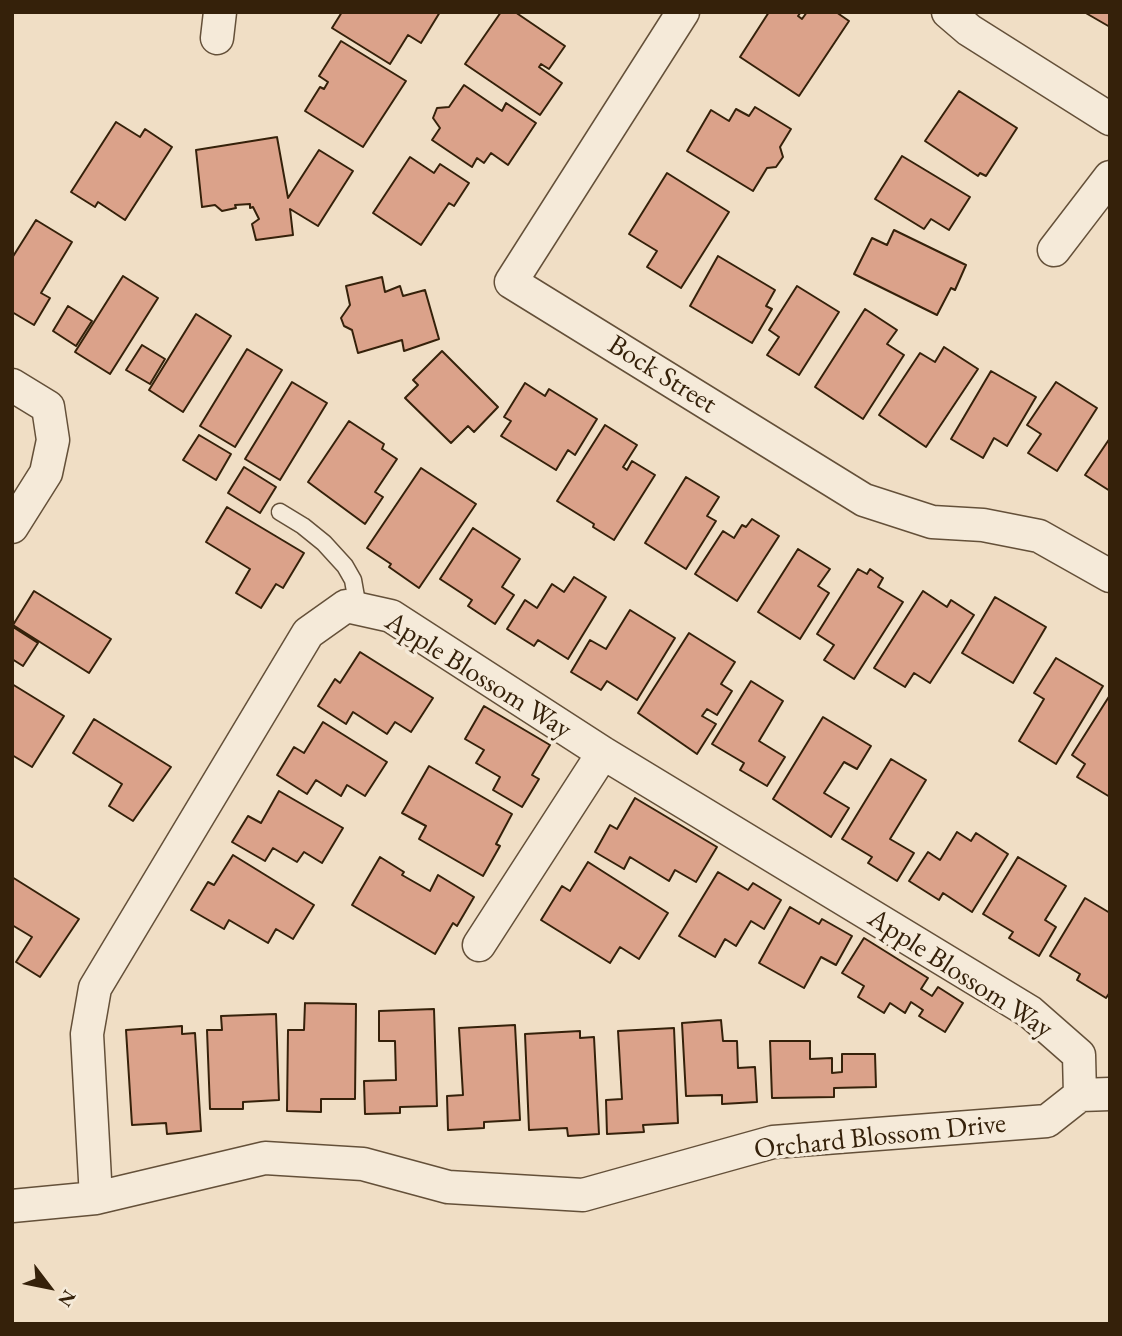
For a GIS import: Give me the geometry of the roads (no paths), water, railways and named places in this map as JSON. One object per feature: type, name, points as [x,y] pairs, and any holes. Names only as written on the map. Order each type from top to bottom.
[{"type":"street","name":"Bock Street","points":[[683,12],[511,282],[864,500],[932,522],[983,526],[1039,536],[1110,576]]},
{"type":"street","points":[[948,12],[969,30],[1110,119]]},
{"type":"street","points":[[1054,250],[1110,177]]},
{"type":"street","points":[[12,385],[48,407],[53,440],[46,473],[12,527]]},
{"type":"street","name":"Apple Blossom Way","points":[[96,1198],[87,1034],[94,988],[308,633],[346,606],[391,616],[603,753],[1030,1012],[1079,1055],[1095,1094]]},
{"type":"street","points":[[479,945],[603,753]]},
{"type":"street","name":"Orchard Blossom Drive","points":[[12,1206],[96,1198],[265,1158],[363,1164],[447,1187],[583,1195],[773,1142],[1047,1121],[1095,1094]]},
{"type":"lane","points":[[280,512],[324,543],[345,566],[353,580],[358,608]]}]
